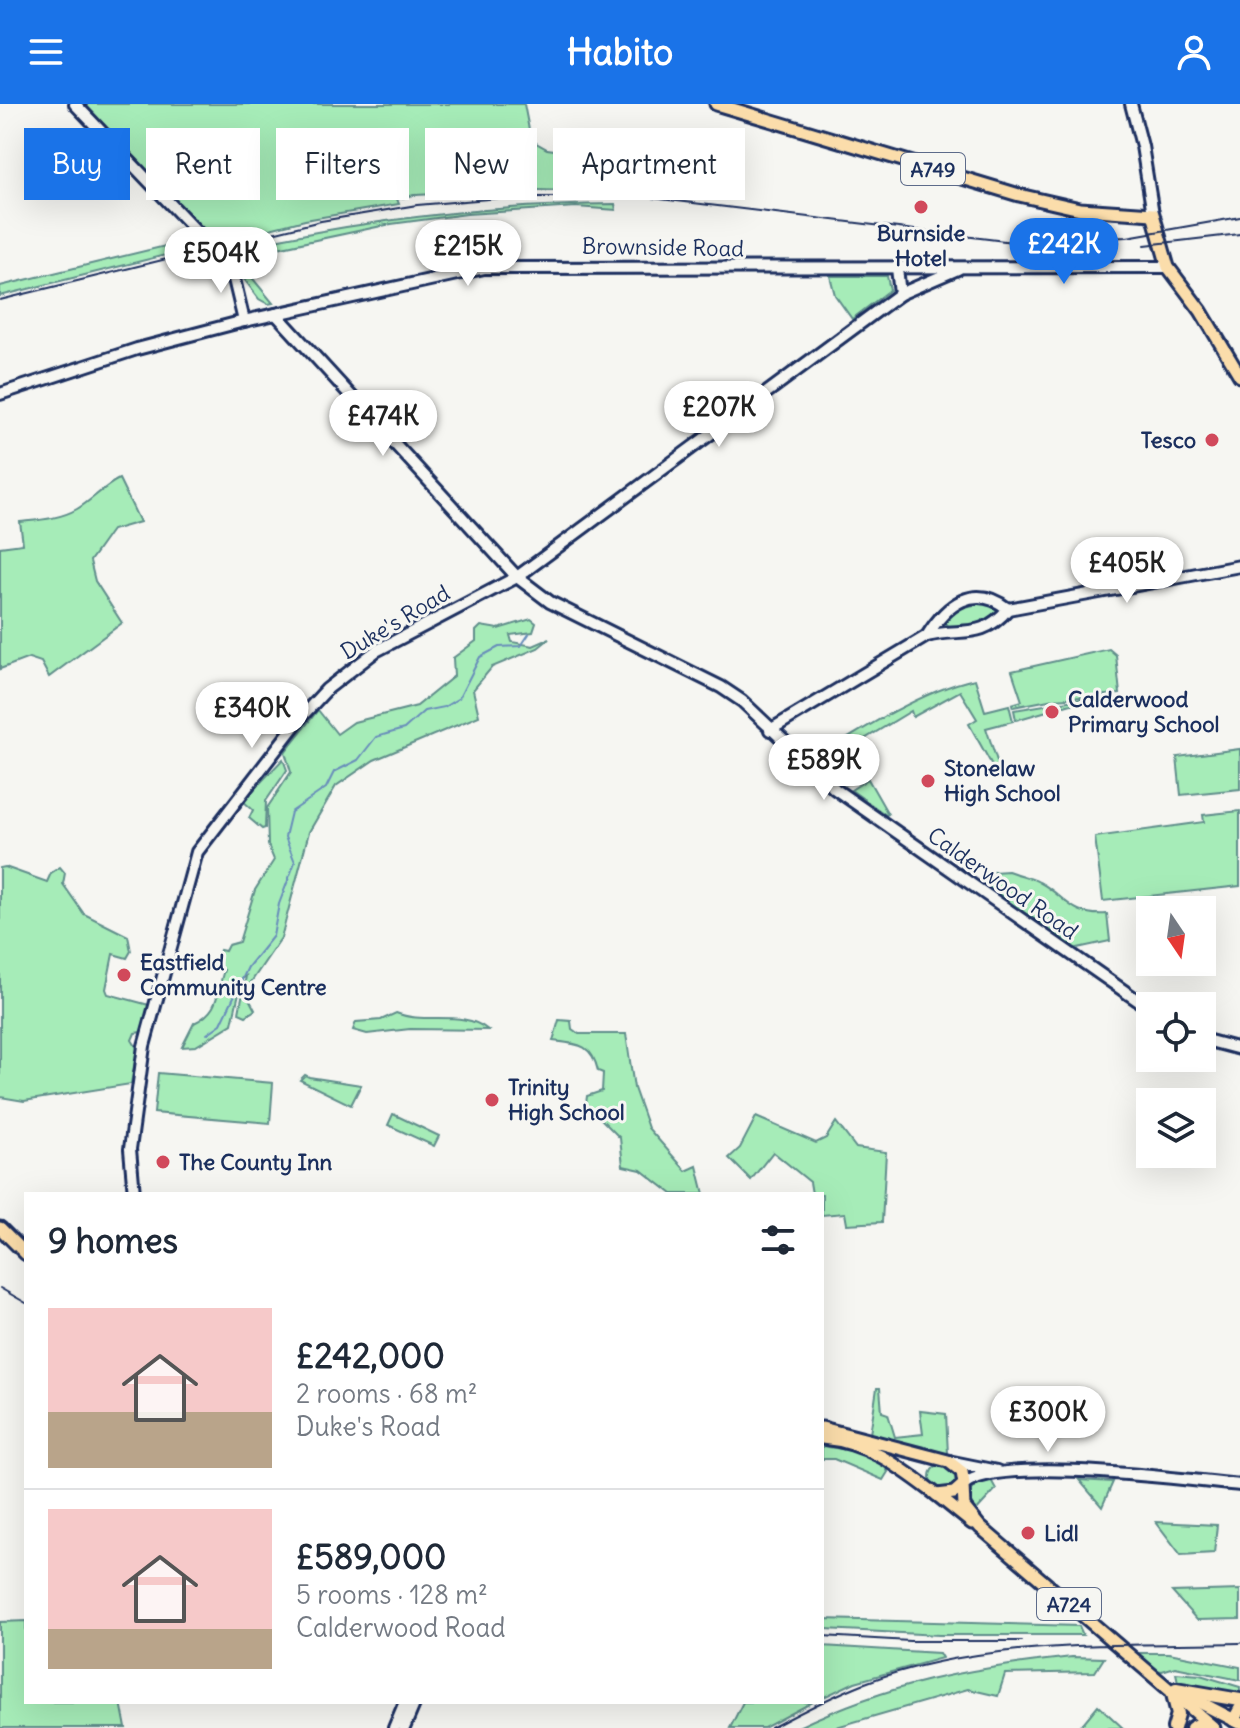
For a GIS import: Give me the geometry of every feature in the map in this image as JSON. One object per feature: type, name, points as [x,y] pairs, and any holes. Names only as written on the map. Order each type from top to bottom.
[{"type":"highway","points":[[1174,1728],[1178,1714],[1174,1692],[1240,1700]]},
{"type":"highway","points":[[1192,1728],[1209,1725]]},
{"type":"main road","name":"A749","points":[[716,104],[1019,195],[1080,209],[1153,214]]},
{"type":"main road","points":[[1153,214],[1168,267],[1201,311],[1240,376]]},
{"type":"main road","points":[[0,1228],[24,1252]]},
{"type":"main road","points":[[824,1435],[943,1460],[962,1472],[963,1485],[954,1493],[937,1495],[925,1483],[868,1449],[824,1435]]},
{"type":"main road","points":[[925,1483],[926,1465],[943,1460]]},
{"type":"main road","name":"A724","points":[[963,1485],[964,1507],[980,1527]]},
{"type":"main road","name":"A724","points":[[937,1495],[980,1527],[1209,1725]]},
{"type":"main road","name":"A724","points":[[1174,1692],[1236,1719]]},
{"type":"main road","points":[[1209,1725],[1236,1719]]},
{"type":"street","points":[[75,104],[223,260],[234,279],[244,321]]},
{"type":"street","points":[[1131,104],[1142,146],[1153,214]]},
{"type":"street","name":"Brownside Road","points":[[0,394],[137,349],[448,274],[504,267],[958,269]]},
{"type":"street","name":"Duke's Road","points":[[134,1192],[130,1149],[144,1046],[197,852],[242,790],[327,689],[376,651],[517,577],[900,294],[958,269],[1168,267]]},
{"type":"street","points":[[897,268],[900,294]]},
{"type":"street","name":"Calderwood Road","points":[[276,314],[517,577],[550,602],[721,687],[742,701],[835,789],[1136,999]]},
{"type":"street","points":[[770,730],[927,636],[947,631],[979,632],[999,620],[1008,609],[1240,566]]},
{"type":"street","points":[[927,636],[949,607],[967,599],[992,598],[1008,609]]},
{"type":"street","points":[[1216,1043],[1240,1049]]},
{"type":"street","points":[[943,1460],[999,1472],[1078,1470],[1240,1485]]},
{"type":"street","points":[[963,1485],[978,1475],[999,1472]]},
{"type":"street","points":[[394,1728],[404,1704]]},
{"type":"street","points":[[404,1728],[414,1704]]},
{"type":"green space","points":[[85,104],[524,104],[529,128],[425,128],[425,195],[409,196],[409,128],[276,128],[276,200],[397,200],[399,204],[305,220],[215,243],[175,200],[260,200],[260,128],[146,128],[146,169],[130,152],[130,128],[107,128]]},
{"type":"green space","points":[[537,143],[553,150],[553,191],[537,190]]},
{"type":"green space","points":[[615,204],[616,210],[576,207],[467,214],[391,224],[235,257],[273,303],[268,304],[259,299],[223,251],[369,223],[467,211]]},
{"type":"green space","points":[[190,240],[198,247],[0,296],[0,286]]},
{"type":"green space","points":[[830,276],[887,276],[890,290],[852,319],[835,295]]},
{"type":"green space","points":[[119,479],[140,522],[112,530],[90,561],[95,581],[122,623],[49,677],[41,662],[29,658],[0,669],[0,547],[23,544],[20,522],[64,515]]},
{"type":"green space","points":[[986,602],[1001,610],[991,621],[967,628],[945,624],[953,610]]},
{"type":"green space","points":[[531,619],[536,623],[533,632],[510,635],[512,642],[533,646],[549,639],[538,648],[492,667],[473,690],[479,716],[374,760],[336,786],[309,832],[281,938],[245,991],[255,1010],[246,1016],[239,1013],[246,976],[242,979],[232,1024],[196,1046],[182,1047],[194,1023],[213,1007],[224,970],[213,969],[220,950],[225,951],[228,945],[239,942],[255,890],[274,860],[268,845],[267,808],[291,772],[285,752],[318,710],[337,734],[354,722],[417,706],[454,676],[453,658],[476,641],[476,631],[481,626],[498,629]]},
{"type":"green space","points":[[1109,649],[1116,655],[1120,694],[1054,699],[1013,707],[1012,704],[1022,701],[1012,671]]},
{"type":"green space","points":[[975,679],[985,711],[1009,705],[1013,721],[986,728],[1002,776],[998,776],[969,724],[977,719],[960,691],[913,717],[911,711],[840,754],[853,780],[845,784],[813,760],[913,702]]},
{"type":"green space","points":[[1099,696],[1016,720],[1014,710]]},
{"type":"green space","points":[[1240,749],[1240,789],[1181,795],[1177,757]]},
{"type":"green space","points":[[283,759],[287,770],[266,801],[265,828],[262,829],[249,818],[253,810],[243,801]]},
{"type":"green space","points":[[868,779],[888,814],[851,790]]},
{"type":"green space","points":[[1240,811],[1240,886],[1103,901],[1095,837],[1204,822],[1203,815]]},
{"type":"green space","points":[[60,867],[65,873],[63,884],[84,914],[128,936],[131,951],[127,958],[113,954],[106,989],[108,994],[149,1005],[142,1032],[135,1033],[132,1040],[137,1048],[131,1084],[24,1101],[0,1097],[0,868],[47,882],[51,873]]},
{"type":"green space","points":[[1008,871],[1039,882],[1076,909],[1107,914],[1110,941],[1073,949],[981,884],[993,872]]},
{"type":"green space","points":[[396,1013],[419,1018],[467,1020],[488,1030],[410,1029],[367,1034],[353,1030],[356,1022],[381,1020]]},
{"type":"green space","points":[[559,1020],[571,1021],[572,1029],[579,1034],[626,1034],[634,1088],[648,1128],[686,1171],[697,1166],[704,1192],[669,1192],[641,1170],[623,1166],[620,1138],[586,1104],[587,1096],[602,1091],[603,1073],[598,1071],[588,1050],[553,1041]]},
{"type":"green space","points":[[158,1073],[273,1083],[270,1123],[154,1113]]},
{"type":"green space","points":[[305,1075],[361,1085],[351,1105],[300,1080]]},
{"type":"green space","points":[[393,1114],[439,1136],[434,1146],[388,1125]]},
{"type":"green space","points":[[756,1117],[816,1143],[826,1138],[836,1122],[856,1148],[886,1152],[882,1222],[847,1224],[845,1213],[824,1215],[824,1192],[812,1192],[810,1182],[773,1152],[751,1180],[729,1158],[740,1148]]},
{"type":"green space","points":[[877,1388],[880,1388],[882,1412],[888,1414],[895,1437],[923,1434],[920,1411],[946,1414],[948,1454],[870,1434]]},
{"type":"green space","points":[[824,1446],[868,1456],[888,1472],[883,1480],[834,1459],[824,1459]]},
{"type":"green space","points":[[943,1464],[952,1468],[956,1477],[952,1486],[943,1490],[934,1486],[930,1477],[934,1468]]},
{"type":"green space","points":[[981,1480],[991,1480],[996,1489],[973,1514],[968,1506],[968,1493]]},
{"type":"green space","points":[[1079,1480],[1113,1482],[1102,1507]]},
{"type":"green space","points":[[1156,1522],[1217,1525],[1214,1553],[1181,1555]]},
{"type":"green space","points":[[1240,1590],[1240,1619],[1197,1620],[1172,1592]]},
{"type":"green space","points":[[824,1619],[1079,1626],[1083,1635],[939,1635],[824,1629]]},
{"type":"green space","points":[[24,1621],[24,1704],[121,1704],[126,1728],[0,1728],[0,1622]]},
{"type":"green space","points":[[824,1646],[939,1653],[942,1658],[855,1682],[824,1697]]},
{"type":"green space","points":[[1134,1653],[1169,1653],[1240,1667],[1240,1680],[1175,1667],[1162,1671],[1147,1669]]},
{"type":"green space","points":[[1072,1657],[1104,1658],[1095,1672],[1005,1674],[998,1696],[968,1689],[833,1728],[796,1728],[864,1699],[931,1680],[999,1666]]},
{"type":"green space","points":[[1176,1673],[1200,1675],[1240,1687],[1240,1697],[1199,1692],[1178,1682]]},
{"type":"green space","points":[[742,1704],[809,1704],[764,1728],[730,1728]]},
{"type":"green space","points":[[1098,1705],[1123,1728],[1079,1728]]},
{"type":"waterway","points":[[207,1034],[221,1024],[248,967],[273,936],[279,904],[295,862],[285,837],[291,812],[326,788],[334,772],[358,760],[376,737],[404,729],[424,711],[444,707],[459,698],[480,657],[499,647],[521,646],[529,634]]},
{"type":"railway","points":[[0,300],[321,221],[417,205],[512,197],[644,197],[1013,242],[1127,237],[1240,217]]},
{"type":"railway","points":[[1145,245],[1240,234]]},
{"type":"railway","points":[[0,1288],[24,1302]]},
{"type":"railway","points":[[824,1636],[910,1641],[1022,1641]]},
{"type":"railway","points":[[824,1701],[865,1683],[910,1669],[1002,1652],[1098,1645],[1240,1643]]},
{"type":"railway","points":[[771,1728],[817,1704]]},
{"type":"place","name":"Burnside Hotel","points":[[921,207]]},
{"type":"place","name":"Tesco","points":[[1212,440]]},
{"type":"place","name":"Calderwood Primary School","points":[[1052,712]]},
{"type":"place","name":"Stonelaw High School","points":[[928,781]]},
{"type":"place","name":"Eastfield Community Centre","points":[[124,975]]},
{"type":"place","name":"Trinity High School","points":[[492,1100]]},
{"type":"place","name":"The County Inn","points":[[163,1162]]},
{"type":"place","name":"Lidl","points":[[1028,1533]]}]
